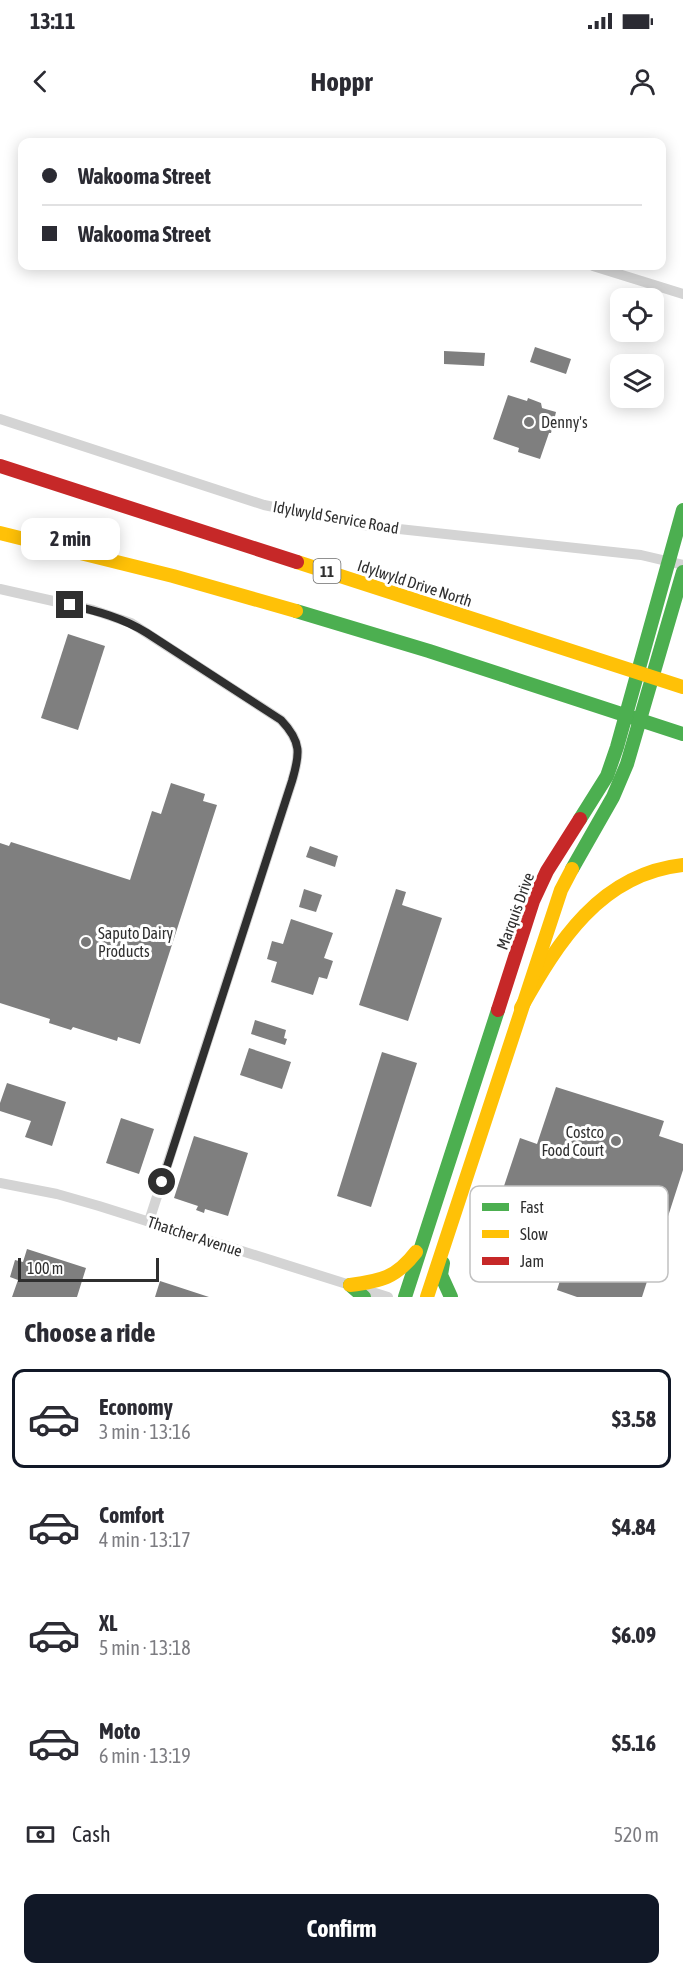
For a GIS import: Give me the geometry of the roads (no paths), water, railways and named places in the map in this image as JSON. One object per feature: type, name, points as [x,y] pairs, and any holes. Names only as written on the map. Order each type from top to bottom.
[{"type":"main road","name":"Idylwyld Drive North","points":[[0,466],[683,687]]},
{"type":"main road","name":"Marquis Drive","points":[[405,1297],[533,901],[547,871],[606,776],[633,718],[677,563],[683,510]]},
{"type":"main road","points":[[0,533],[65,547],[284,606],[683,734]]},
{"type":"main road","name":"Marquis Drive","points":[[646,676],[683,572]]},
{"type":"main road","name":"Marquis Drive","points":[[427,1297],[561,890],[613,797],[627,764],[633,718]]},
{"type":"main road","points":[[521,1008],[551,955],[572,927],[597,900],[633,880],[672,866],[683,865]]},
{"type":"main road","points":[[350,1285],[393,1277],[407,1264],[423,1242]]},
{"type":"main road","points":[[445,1242],[441,1275],[451,1297]]},
{"type":"main road","points":[[350,1285],[363,1297]]},
{"type":"street","points":[[606,270],[683,294]]},
{"type":"street","name":"Idylwyld Service Road","points":[[0,419],[264,504],[320,517],[374,526],[633,554],[677,563]]},
{"type":"street","points":[[0,589],[93,610],[131,623],[281,720],[296,738],[299,752],[292,781],[149,1221]]},
{"type":"street","name":"Thatcher Avenue","points":[[0,1183],[57,1194],[149,1221],[388,1297]]},
{"type":"place","name":"Denny's","points":[[529,422]]},
{"type":"place","name":"Saputo Dairy Products","points":[[86,942]]},
{"type":"place","name":"Costco Food Court","points":[[616,1141]]}]
